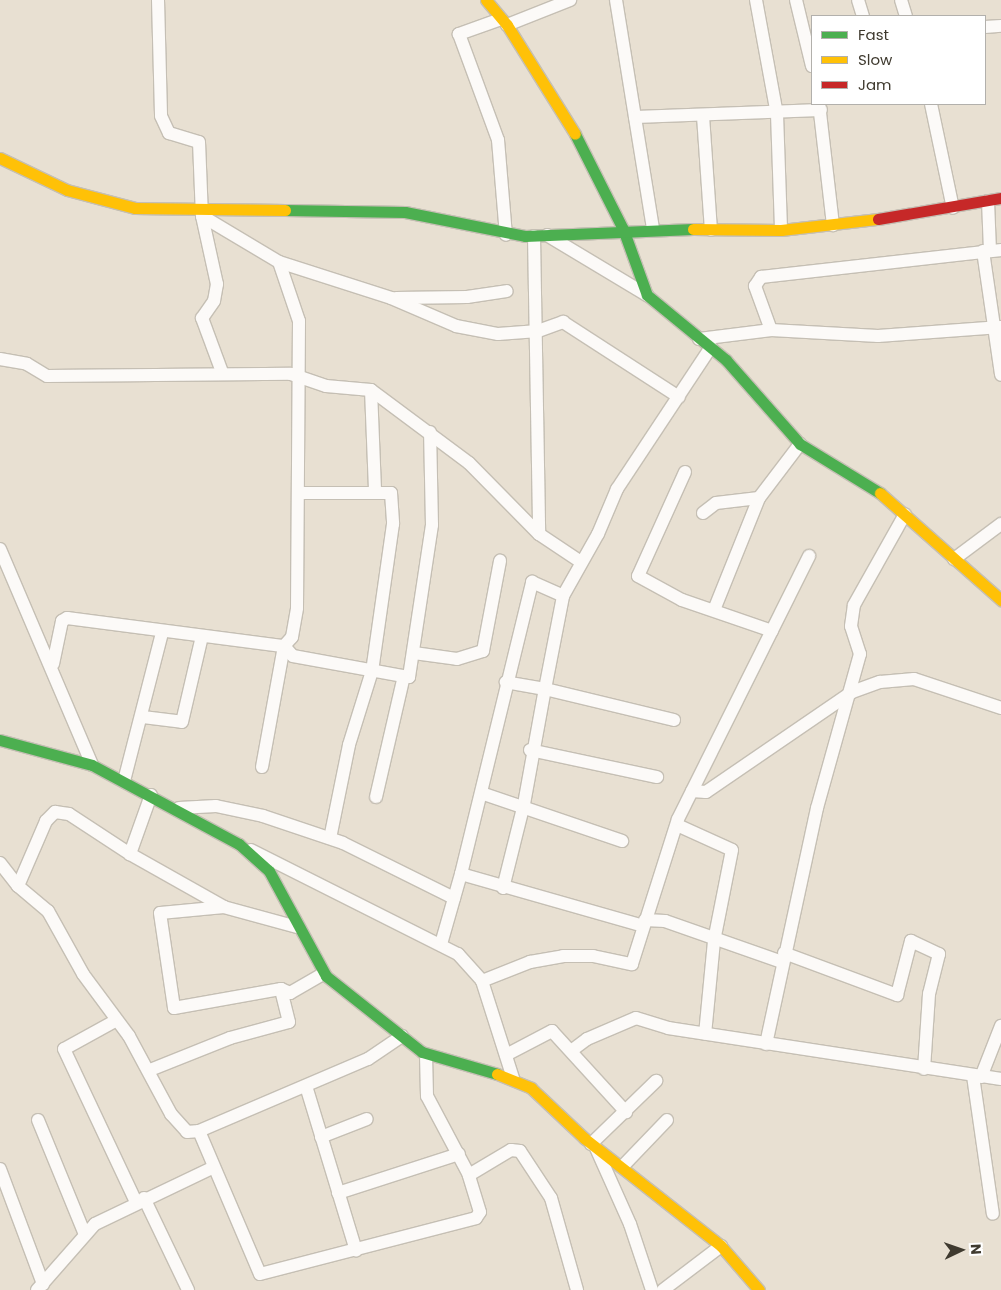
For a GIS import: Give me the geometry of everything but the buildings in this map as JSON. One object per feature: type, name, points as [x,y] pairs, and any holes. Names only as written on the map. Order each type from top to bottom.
[{"type":"street","points":[[158,0],[160,116],[170,133],[199,142],[201,213],[217,284],[214,301],[202,318],[222,372]]},
{"type":"street","points":[[486,0],[504,22],[572,129],[623,229],[647,295]]},
{"type":"street","points":[[506,235],[498,140],[459,34],[504,22],[570,0]]},
{"type":"street","points":[[616,0],[653,229]]},
{"type":"street","points":[[756,0],[777,114],[781,230]]},
{"type":"street","points":[[796,0],[811,62]]},
{"type":"street","points":[[858,0],[863,15]]},
{"type":"street","points":[[901,0],[906,15]]},
{"type":"street","points":[[986,27],[1001,26]]},
{"type":"street","points":[[931,105],[953,208]]},
{"type":"street","points":[[635,117],[777,114],[820,107],[833,225]]},
{"type":"street","points":[[703,116],[711,230]]},
{"type":"street","points":[[0,158],[97,202],[135,208],[201,213],[405,212],[506,235],[534,236],[623,229],[781,230],[833,225],[953,208],[1001,198]]},
{"type":"street","points":[[988,201],[1001,375]]},
{"type":"street","points":[[201,213],[279,262],[391,298],[456,326],[498,334],[538,331],[563,322],[679,397]]},
{"type":"street","points":[[548,235],[647,295],[711,347],[800,444],[887,497],[1001,600]]},
{"type":"street","points":[[534,236],[538,331],[539,534]]},
{"type":"street","points":[[771,330],[755,286],[761,277],[991,250]]},
{"type":"street","points":[[262,767],[284,646],[292,637],[298,608],[301,494],[299,321],[279,262]]},
{"type":"street","points":[[391,298],[467,297],[507,291]]},
{"type":"street","points":[[700,339],[771,330],[878,336],[997,327]]},
{"type":"street","points":[[503,888],[524,804],[530,750],[545,689],[562,596],[617,489],[711,347]]},
{"type":"street","points":[[0,359],[27,364],[47,376],[222,372],[300,375],[326,386],[371,390],[430,432],[469,463],[539,534],[581,562]]},
{"type":"street","points":[[371,390],[375,491]]},
{"type":"street","points":[[52,664],[62,621],[67,618],[162,633],[284,646],[293,656],[404,676],[412,673],[432,526],[430,432]]},
{"type":"street","points":[[714,610],[759,498],[800,444]]},
{"type":"street","points":[[685,472],[638,576],[651,587],[772,631]]},
{"type":"street","points":[[301,494],[375,491],[391,493],[393,524],[372,671],[349,745],[330,838]]},
{"type":"street","points":[[703,513],[716,503],[759,498]]},
{"type":"street","points":[[766,1044],[783,958],[817,808],[852,692],[860,654],[852,626],[854,605],[905,514]]},
{"type":"street","points":[[954,559],[1001,524]]},
{"type":"street","points":[[0,549],[52,664],[92,765]]},
{"type":"street","points":[[482,981],[530,962],[563,956],[593,956],[632,964],[677,825],[692,790],[809,556]]},
{"type":"street","points":[[414,653],[457,659],[483,651],[500,561]]},
{"type":"street","points":[[441,944],[484,794],[506,682],[532,582],[562,596]]},
{"type":"street","points":[[124,781],[143,717],[162,633]]},
{"type":"street","points":[[143,717],[182,722],[202,636]]},
{"type":"street","points":[[376,797],[404,676]]},
{"type":"street","points":[[692,790],[706,792],[852,692],[880,682],[914,679],[1001,708]]},
{"type":"street","points":[[506,682],[545,689],[674,720]]},
{"type":"street","points":[[0,740],[92,765],[151,796],[179,808],[199,826],[441,944],[469,964],[482,981],[513,1078]]},
{"type":"street","points":[[530,750],[657,777]]},
{"type":"street","points":[[484,794],[524,804],[622,841]]},
{"type":"street","points":[[130,854],[151,796]]},
{"type":"street","points":[[179,808],[216,806],[330,838],[454,898]]},
{"type":"street","points":[[18,886],[46,821],[55,812],[69,814],[130,854],[224,906],[297,927]]},
{"type":"street","points":[[677,825],[732,850],[714,941],[705,1034]]},
{"type":"street","points":[[239,844],[269,871],[297,927],[324,973],[426,1055],[513,1078],[531,1088],[593,1146],[721,1246],[759,1290]]},
{"type":"street","points":[[0,863],[18,886],[48,911],[115,1021],[150,1070],[171,1114],[187,1132],[199,1131],[374,1056],[402,1036]]},
{"type":"street","points":[[461,874],[503,888],[644,923],[664,921],[714,941],[783,958],[897,995],[911,941],[939,954],[929,994],[924,1069]]},
{"type":"street","points":[[224,906],[160,913],[174,1008],[281,989],[290,994],[324,973]]},
{"type":"street","points":[[150,1070],[230,1038],[289,1022],[281,989]]},
{"type":"street","points":[[571,1051],[626,1019],[766,1044],[1001,1079]]},
{"type":"street","points":[[115,1021],[64,1049],[140,1200],[188,1290]]},
{"type":"street","points":[[993,1214],[977,1076],[1001,1026]]},
{"type":"street","points":[[506,1055],[552,1031],[626,1112]]},
{"type":"street","points":[[199,1131],[212,1168],[260,1274],[356,1251],[480,1216],[469,1175],[428,1096],[426,1055]]},
{"type":"street","points":[[593,1146],[656,1081]]},
{"type":"street","points":[[306,1086],[356,1251]]},
{"type":"street","points":[[321,1137],[367,1119]]},
{"type":"street","points":[[38,1120],[84,1232]]},
{"type":"street","points":[[622,1167],[668,1120]]},
{"type":"street","points":[[593,1146],[630,1224],[652,1290]]},
{"type":"street","points":[[469,1175],[511,1150],[520,1151],[551,1198],[577,1290]]},
{"type":"street","points":[[338,1193],[459,1154]]},
{"type":"street","points":[[40,1287],[84,1232],[140,1200],[212,1168]]},
{"type":"street","points":[[0,1169],[4,1194],[40,1287]]},
{"type":"street","points":[[663,1290],[721,1246]]},
{"type":"traffic: fast","points":[[575,134],[623,229],[647,295],[726,360],[800,444],[880,493]]},
{"type":"traffic: fast","points":[[285,210],[405,212],[525,236],[693,229]]},
{"type":"traffic: fast","points":[[0,740],[92,765],[239,844],[269,871],[326,976],[422,1052],[497,1074]]},
{"type":"traffic: slow","points":[[486,0],[507,25],[575,134]]},
{"type":"traffic: slow","points":[[0,158],[67,190],[135,208],[285,210]]},
{"type":"traffic: slow","points":[[693,229],[781,230],[878,219]]},
{"type":"traffic: slow","points":[[880,493],[1001,600]]},
{"type":"traffic: slow","points":[[497,1074],[531,1088],[584,1138],[721,1246],[759,1290]]},
{"type":"traffic: jam","points":[[878,219],[1001,198]]}]
